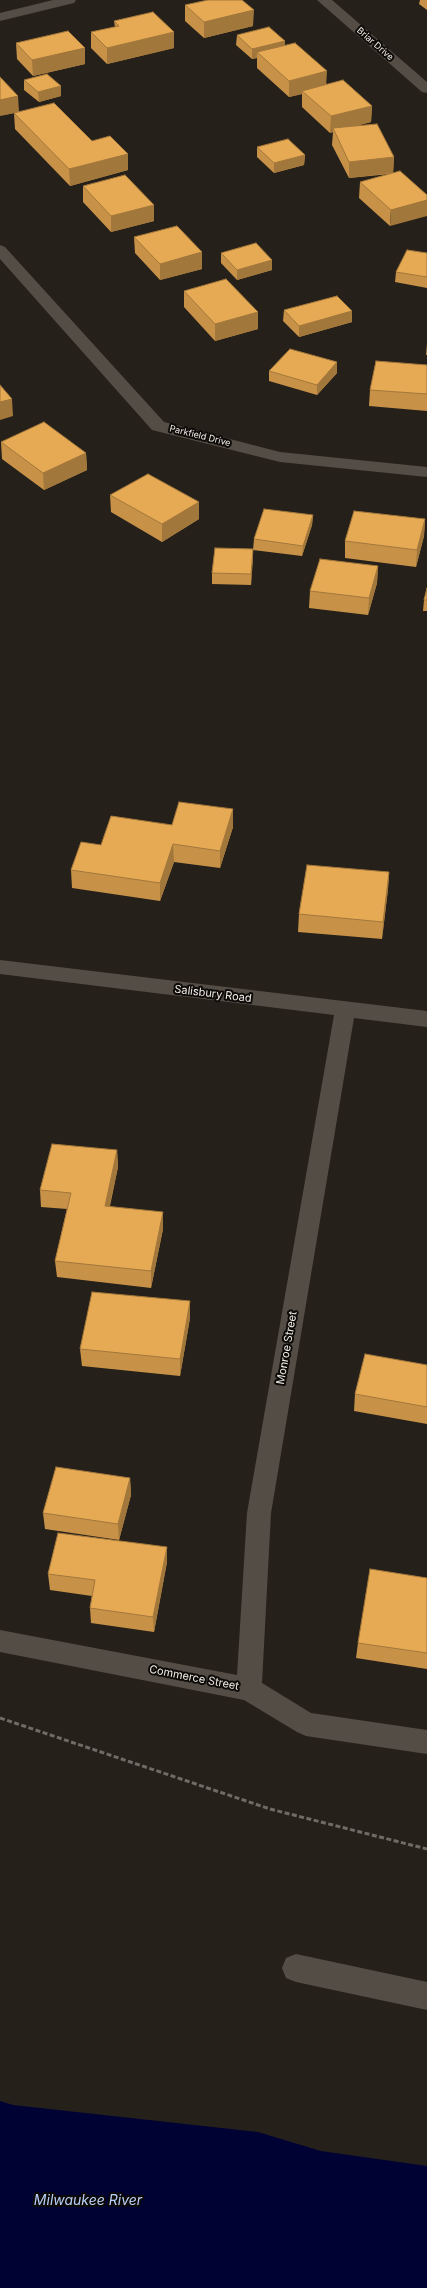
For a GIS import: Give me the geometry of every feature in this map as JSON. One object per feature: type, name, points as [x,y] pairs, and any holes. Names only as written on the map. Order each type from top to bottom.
[{"type":"street","points":[[0,17],[69,0]]},
{"type":"street","name":"Briar Drive","points":[[324,0],[427,89]]},
{"type":"street","name":"Parkfield Drive","points":[[0,250],[158,426],[280,457],[427,472]]},
{"type":"street","name":"Salisbury Road","points":[[0,967],[427,1019]]},
{"type":"street","name":"Monroe Street","points":[[249,1689],[259,1513],[345,1010]]},
{"type":"street","name":"Commerce Street","points":[[0,1641],[249,1689],[306,1724],[427,1742]]},
{"type":"street","points":[[296,1968],[427,1996]]},
{"type":"path","points":[[0,1718],[270,1809],[427,1849]]},
{"type":"water","name":"Milwaukee River","points":[[0,2101],[13,2105],[258,2132],[321,2151],[427,2166],[427,2288],[0,2288]]},
{"type":"building","points":[[208,0],[242,0],[254,10],[204,22],[185,5]]},
{"type":"building","points":[[153,12],[174,32],[107,48],[91,32],[119,26],[114,21]]},
{"type":"building","points":[[269,27],[285,41],[252,49],[237,35]]},
{"type":"building","points":[[68,31],[85,48],[32,60],[16,43]]},
{"type":"building","points":[[295,43],[327,71],[289,81],[257,52]]},
{"type":"building","points":[[47,74],[61,86],[38,92],[24,80]]},
{"type":"building","points":[[0,77],[18,96],[0,100]]},
{"type":"building","points":[[343,80],[372,106],[331,116],[302,91]]},
{"type":"building","points":[[54,103],[92,141],[110,136],[128,154],[69,169],[14,113]]},
{"type":"building","points":[[377,124],[394,157],[349,162],[333,128]]},
{"type":"building","points":[[288,139],[305,155],[274,163],[257,147]]},
{"type":"building","points":[[400,171],[427,195],[427,200],[391,210],[360,182]]},
{"type":"building","points":[[125,175],[154,205],[111,216],[83,186]]},
{"type":"building","points":[[177,226],[202,252],[160,264],[134,237]]},
{"type":"building","points":[[256,243],[272,260],[237,270],[221,253]]},
{"type":"building","points":[[407,250],[427,253],[427,277],[396,272]]},
{"type":"building","points":[[226,279],[258,312],[215,324],[184,291]]},
{"type":"building","points":[[337,296],[352,311],[299,326],[284,310]]},
{"type":"building","points":[[290,349],[337,362],[317,385],[269,371]]},
{"type":"building","points":[[376,361],[427,365],[427,394],[370,390]]},
{"type":"building","points":[[0,385],[12,399],[0,402]]},
{"type":"building","points":[[44,422],[86,453],[43,473],[1,442]]},
{"type":"building","points":[[148,474],[199,502],[162,524],[110,495]]},
{"type":"building","points":[[264,509],[313,515],[303,546],[254,539]]},
{"type":"building","points":[[354,511],[425,519],[417,550],[345,541]]},
{"type":"building","points":[[215,548],[253,549],[251,574],[212,573]]},
{"type":"building","points":[[320,559],[378,566],[369,598],[310,591]]},
{"type":"building","points":[[427,588],[427,600],[424,600]]},
{"type":"building","points":[[179,802],[233,809],[220,851],[173,844],[160,883],[71,870],[81,842],[101,845],[111,816],[172,825]]},
{"type":"building","points":[[307,865],[389,872],[383,922],[299,914]]},
{"type":"building","points":[[52,1144],[117,1150],[105,1206],[163,1212],[151,1271],[55,1261],[71,1193],[40,1190]]},
{"type":"building","points":[[92,1292],[190,1301],[180,1359],[80,1349]]},
{"type":"building","points":[[365,1354],[427,1365],[427,1407],[355,1394]]},
{"type":"building","points":[[56,1467],[130,1478],[118,1524],[43,1513]]},
{"type":"building","points":[[58,1533],[167,1547],[153,1617],[90,1608],[95,1580],[48,1574]]},
{"type":"building","points":[[370,1569],[427,1578],[427,1653],[358,1643]]}]
